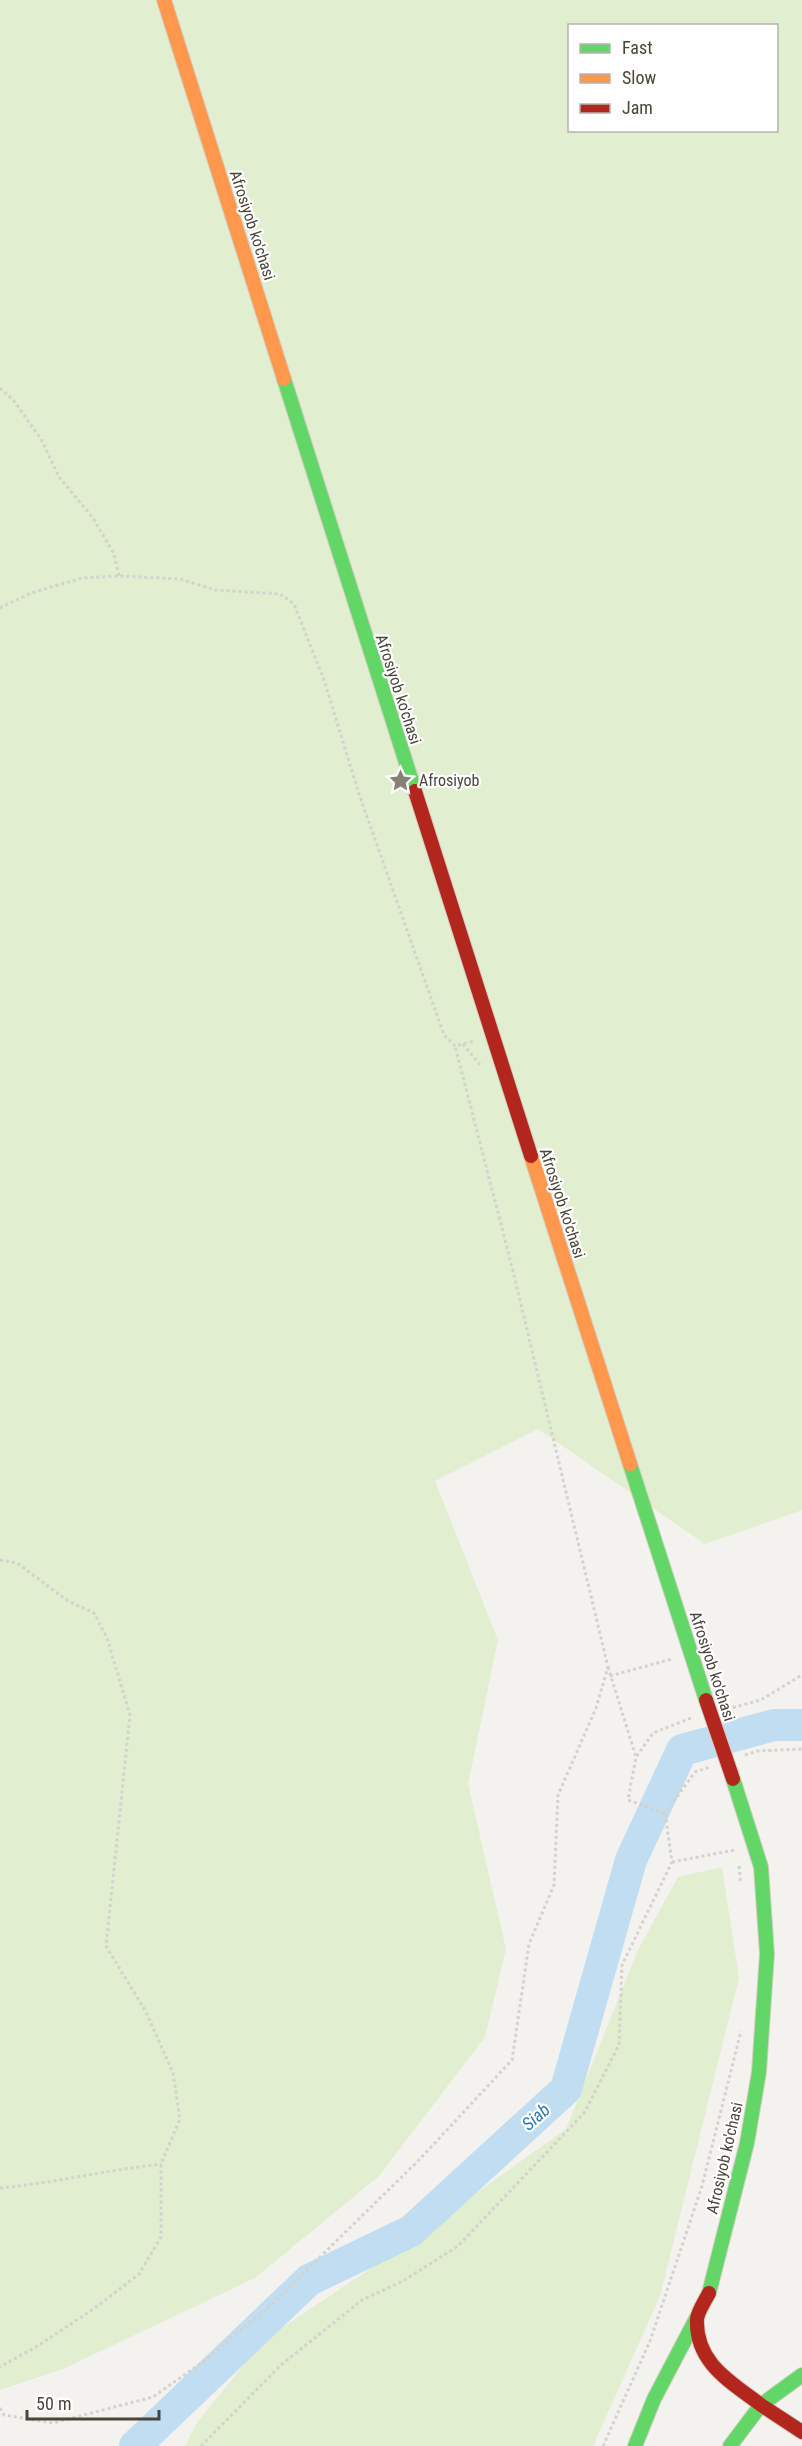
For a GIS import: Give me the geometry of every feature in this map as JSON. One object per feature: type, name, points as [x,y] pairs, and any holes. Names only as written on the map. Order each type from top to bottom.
[{"type":"street","name":"Afrosiyob ko'chasi","points":[[164,0],[492,1035],[761,1867],[767,1954],[759,2072],[747,2143],[712,2287],[654,2399],[635,2446]]},
{"type":"street","points":[[697,2317],[700,2345],[713,2368],[802,2433],[793,2446]]},
{"type":"street","points":[[730,2446],[762,2405],[802,2376]]},
{"type":"path","points":[[0,388],[14,401],[40,439],[58,477],[93,518],[114,554],[119,576]]},
{"type":"path","points":[[0,609],[31,593],[82,578],[119,576],[180,579],[216,591],[280,594],[294,604],[324,680],[358,791],[444,1035],[455,1046],[512,1267],[610,1676],[636,1757]]},
{"type":"path","points":[[455,1046],[492,1035]]},
{"type":"path","points":[[0,1560],[17,1563],[68,1601],[94,1613],[107,1638],[130,1715],[106,1946],[146,2012],[173,2073],[180,2119],[161,2164],[161,2237],[139,2274],[95,2308],[36,2347],[0,2367]]},
{"type":"path","points":[[610,1676],[672,1659]]},
{"type":"path","points":[[0,2408],[4,2415],[53,2423],[153,2397],[204,2361],[270,2306],[418,2160],[512,2060],[529,1944],[554,1885],[558,1795],[596,1708],[608,1667]]},
{"type":"path","points":[[737,1758],[758,1751],[802,1749]]},
{"type":"path","points":[[201,2446],[281,2365],[362,2300],[403,2281],[458,2246],[584,2114],[619,2045],[622,1965],[672,1862],[664,1812],[695,1772],[716,1765]]},
{"type":"path","points":[[628,1800],[664,1812]]},
{"type":"path","points":[[672,1862],[737,1850]]},
{"type":"path","points":[[738,1861],[743,1895]]},
{"type":"path","points":[[603,2446],[650,2341],[702,2186],[742,2028]]},
{"type":"path","points":[[0,2188],[33,2185],[67,2177],[161,2164]]},
{"type":"green space","name":"Afrosiyob","points":[[0,0],[802,0],[802,1510],[705,1544],[538,1429],[435,1481],[498,1640],[468,1784],[506,1949],[485,2037],[379,2176],[255,2278],[63,2369],[0,2390]]},
{"type":"green space","points":[[722,1867],[739,1978],[660,2296],[593,2446],[185,2446],[198,2421],[265,2339],[361,2275],[566,2129],[638,1950],[678,1877]]},
{"type":"waterway","name":"Siab","points":[[135,2446],[309,2280],[411,2231],[566,2089],[631,1860],[682,1750],[774,1725],[802,1725]]},
{"type":"traffic: fast","points":[[284,379],[415,791]]},
{"type":"traffic: fast","points":[[630,1464],[706,1700]]},
{"type":"traffic: fast","points":[[709,2293],[747,2143],[759,2072],[767,1954],[761,1867],[733,1779]]},
{"type":"traffic: fast","points":[[635,2446],[654,2399],[697,2317]]},
{"type":"traffic: fast","points":[[730,2446],[761,2405],[802,2375]]},
{"type":"traffic: slow","points":[[164,0],[284,379]]},
{"type":"traffic: slow","points":[[531,1156],[630,1464]]},
{"type":"traffic: jam","points":[[415,791],[531,1156]]},
{"type":"traffic: jam","points":[[706,1700],[733,1779]]},
{"type":"traffic: jam","points":[[709,2293],[697,2319],[702,2348],[717,2370],[761,2405]]},
{"type":"traffic: jam","points":[[761,2405],[802,2432]]},
{"type":"place","name":"Afrosiyob","points":[[401,780]]}]
